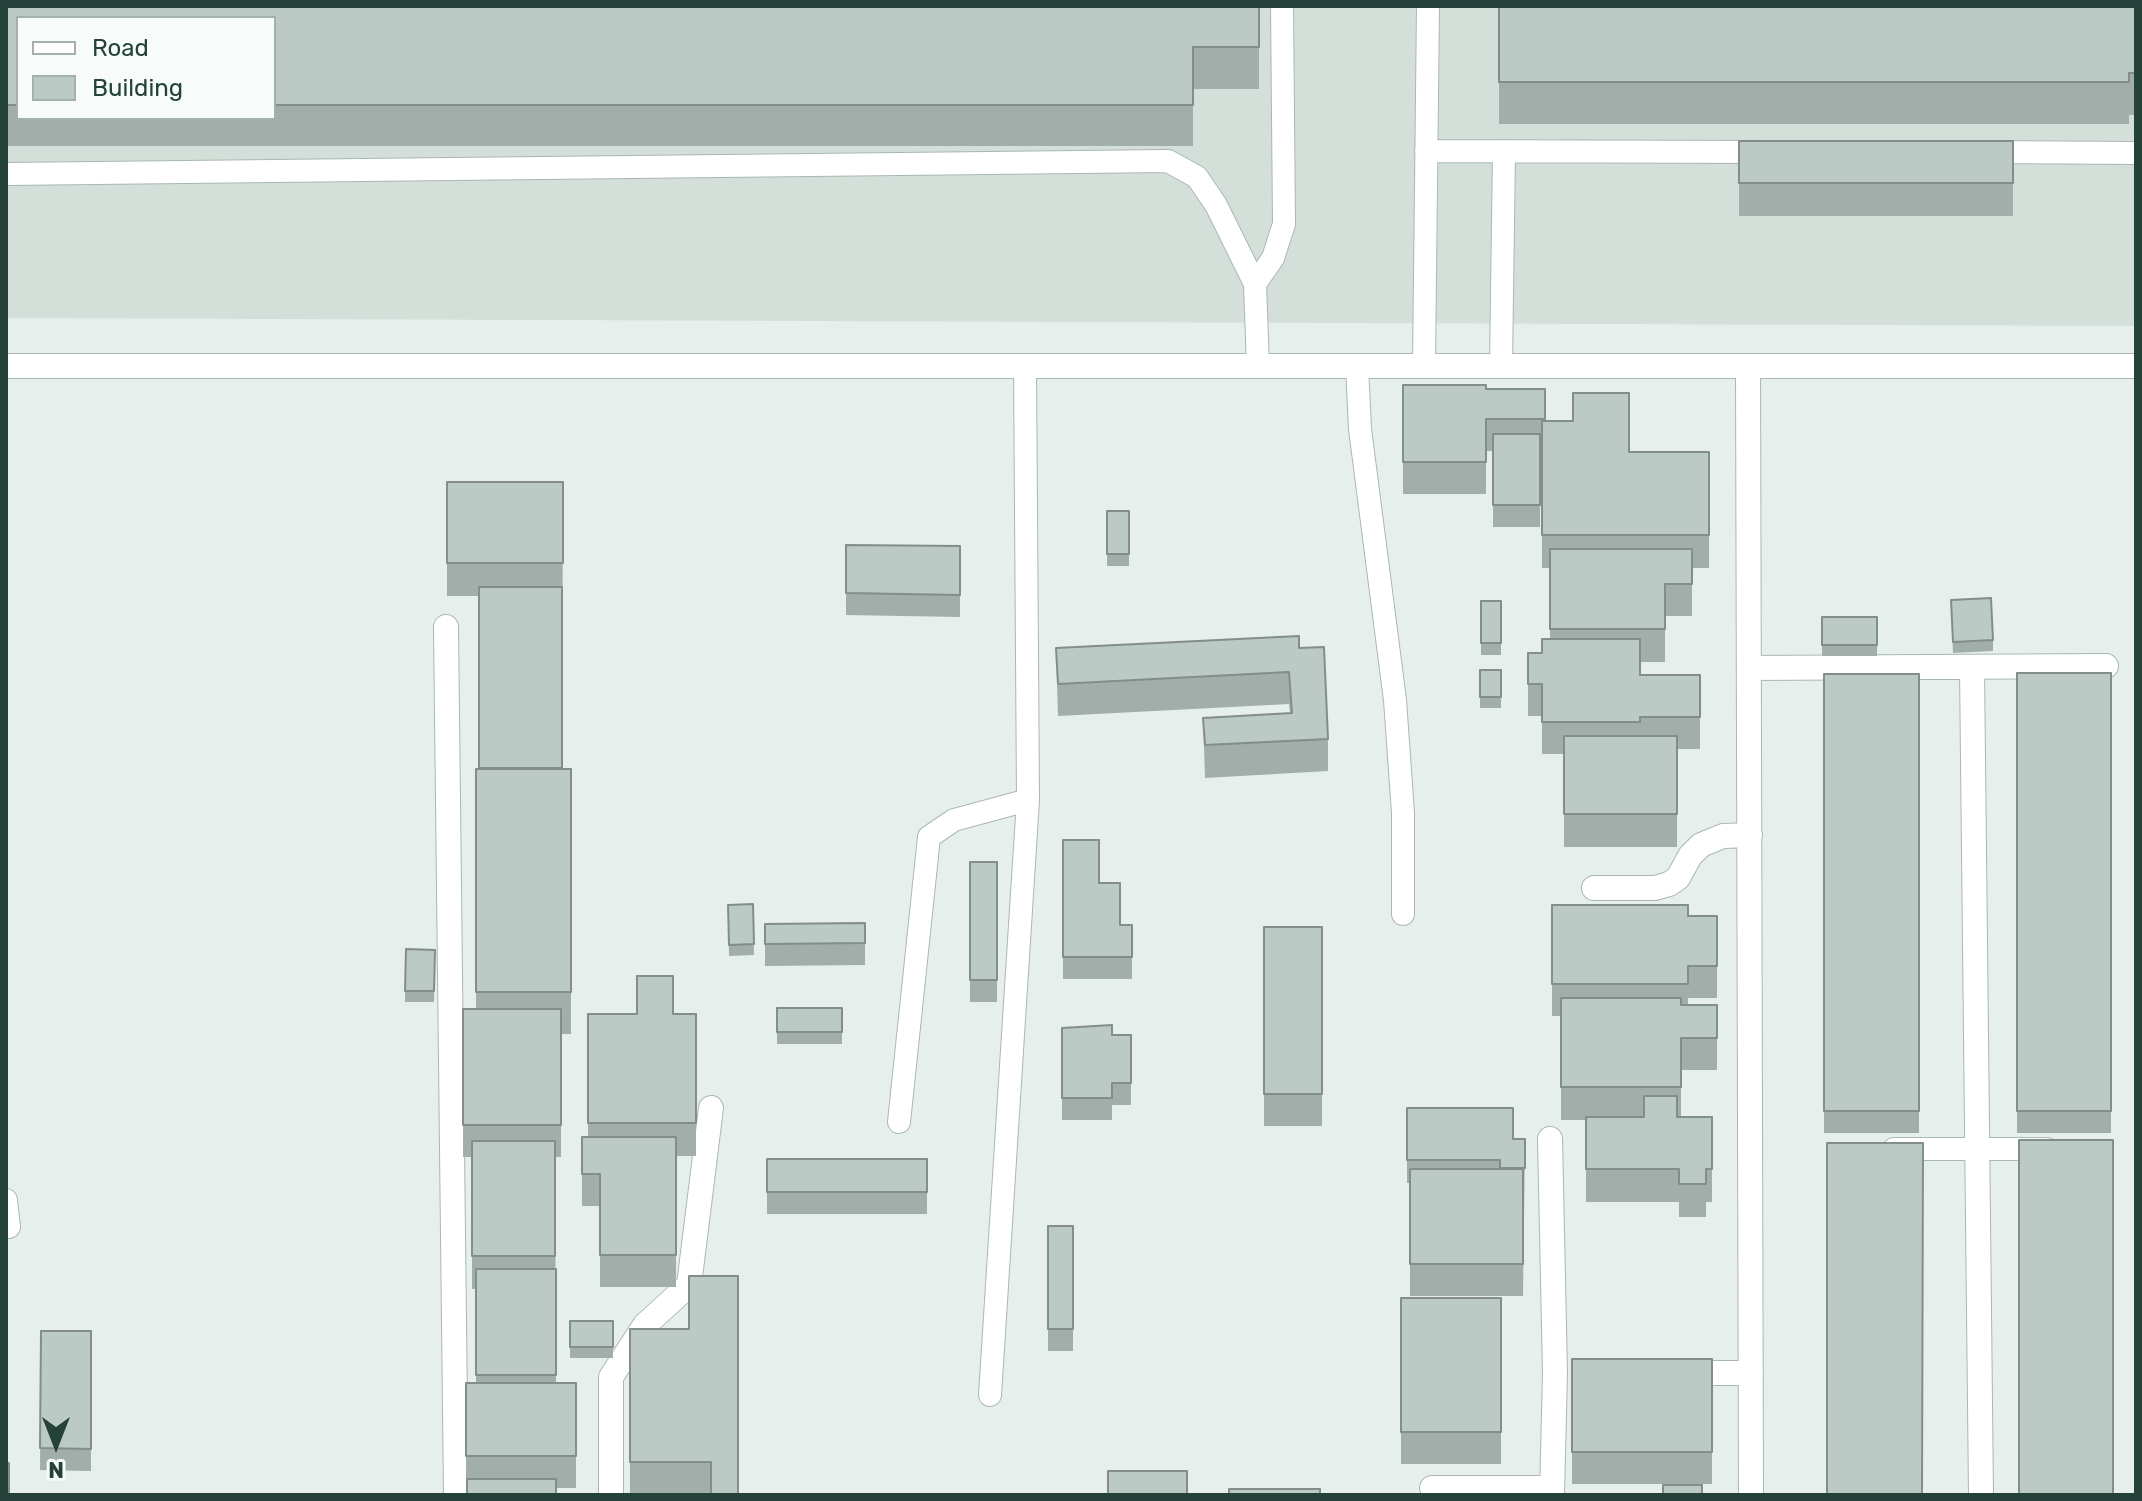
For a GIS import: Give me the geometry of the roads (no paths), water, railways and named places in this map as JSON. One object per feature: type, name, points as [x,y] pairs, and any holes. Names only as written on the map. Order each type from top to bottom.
[{"type":"street","points":[[6,366],[2136,366]]},
{"type":"street","points":[[1748,366],[1751,1495]]},
{"type":"street","points":[[446,627],[456,1495]]},
{"type":"street","points":[[1749,668],[2106,666]]},
{"type":"street","points":[[1972,667],[1981,1495]]},
{"type":"street","points":[[1594,888],[1655,888],[1669,884],[1678,878],[1690,856],[1701,845],[1723,836],[1750,835]]},
{"type":"street","points":[[611,1495],[611,1377],[645,1325],[689,1285],[711,1108]]},
{"type":"street","points":[[1432,1488],[1552,1492],[1555,1373],[1550,1139]]},
{"type":"street","points":[[1555,1373],[1585,1373]]},
{"type":"street","points":[[1660,1373],[1751,1373]]},
{"type":"lane","points":[[1255,284],[1273,258],[1284,224],[1282,6]]},
{"type":"lane","points":[[1424,366],[1428,6]]},
{"type":"lane","points":[[1426,151],[1788,152]]},
{"type":"lane","points":[[1501,366],[1504,151]]},
{"type":"lane","points":[[1962,152],[2136,153]]},
{"type":"lane","points":[[6,174],[1168,161],[1197,177],[1216,205],[1255,284],[1258,366]]},
{"type":"lane","points":[[990,1395],[1028,800],[1025,366]]},
{"type":"lane","points":[[1357,366],[1360,429],[1395,700],[1403,813],[1403,914]]},
{"type":"lane","points":[[899,1122],[929,837],[954,820],[1028,800]]},
{"type":"lane","points":[[1874,1149],[2073,1149]]},
{"type":"lane","points":[[6,1200],[9,1227]]}]
